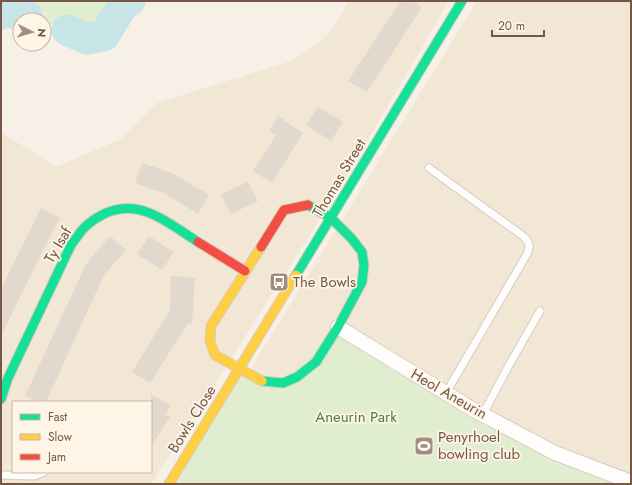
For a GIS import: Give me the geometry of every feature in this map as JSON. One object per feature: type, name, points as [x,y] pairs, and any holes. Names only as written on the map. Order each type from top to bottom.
[{"type":"street","name":"Thomas Street","points":[[239,368],[462,1]]},
{"type":"street","points":[[308,205],[331,218],[352,239],[362,252],[364,265],[362,282],[338,327],[316,362],[297,377],[283,383],[263,381],[215,355],[210,341],[211,326],[284,210],[308,205]]},
{"type":"street","name":"Ty Isaf","points":[[1,399],[8,378],[71,245],[86,226],[100,215],[119,209],[139,209],[157,216],[245,271]]},
{"type":"street","name":"Heol Aneurin","points":[[338,327],[446,393],[555,453],[631,482]]},
{"type":"street","name":"Bowls Close","points":[[169,484],[239,368]]},
{"type":"lane","points":[[428,168],[523,236],[530,245],[527,254],[446,393]]},
{"type":"lane","points":[[483,414],[540,311]]},
{"type":"lane","points":[[1,475],[34,476],[42,473]]},
{"type":"shaded area","points":[[349,1],[449,1],[336,194],[151,484],[1,484],[1,132],[56,167],[121,139],[157,103],[288,62],[317,44],[331,31]]},
{"type":"shaded area","points":[[477,1],[631,1],[631,484],[182,484],[269,339]]},
{"type":"green space","points":[[1,1],[124,1],[104,36],[87,39],[52,25],[52,12],[12,12],[12,14],[3,12],[1,14]]},
{"type":"green space","name":"Aneurin Park","points":[[338,327],[472,409],[631,484],[177,484],[239,368],[283,383]]},
{"type":"building","points":[[401,1],[413,1],[422,7],[367,92],[348,81]]},
{"type":"building","points":[[318,107],[343,122],[331,141],[306,125]]},
{"type":"building","points":[[278,116],[303,133],[272,183],[253,171],[276,135],[269,131]]},
{"type":"building","points":[[142,163],[172,173],[209,195],[198,214],[164,193],[135,183]]},
{"type":"building","points":[[248,182],[258,201],[231,214],[221,194]]},
{"type":"building","points":[[41,208],[60,218],[1,336],[1,289]]},
{"type":"building","points":[[110,236],[126,250],[104,275],[46,401],[36,401],[25,396],[86,264]]},
{"type":"building","points":[[149,236],[174,252],[162,270],[137,254]]},
{"type":"building","points":[[171,276],[195,278],[192,324],[188,323],[150,383],[132,372],[170,310]]},
{"type":"building","points":[[151,394],[171,406],[165,414],[170,417],[152,444],[152,401]]},
{"type":"waterway","points":[[67,30],[87,39],[104,36],[123,5],[130,1]]},
{"type":"waterway","points":[[1,14],[3,12],[12,14]]},
{"type":"traffic: fast","points":[[296,275],[462,1]]},
{"type":"traffic: fast","points":[[262,381],[283,383],[297,377],[316,362],[338,327],[362,282],[364,265],[362,252],[352,239],[331,218],[308,205]]},
{"type":"traffic: fast","points":[[1,399],[8,378],[71,245],[86,226],[101,215],[116,210],[130,208],[144,211],[157,217],[171,224],[198,242]]},
{"type":"traffic: slow","points":[[261,247],[211,326],[210,341],[215,355],[262,381]]},
{"type":"traffic: slow","points":[[169,484],[296,275]]},
{"type":"traffic: jam","points":[[261,247],[284,210],[308,205]]},
{"type":"traffic: jam","points":[[198,242],[245,271]]},
{"type":"place","name":"The Bowls","points":[[279,282]]},
{"type":"place","name":"Penyrhoel bowling club","points":[[424,446]]}]
